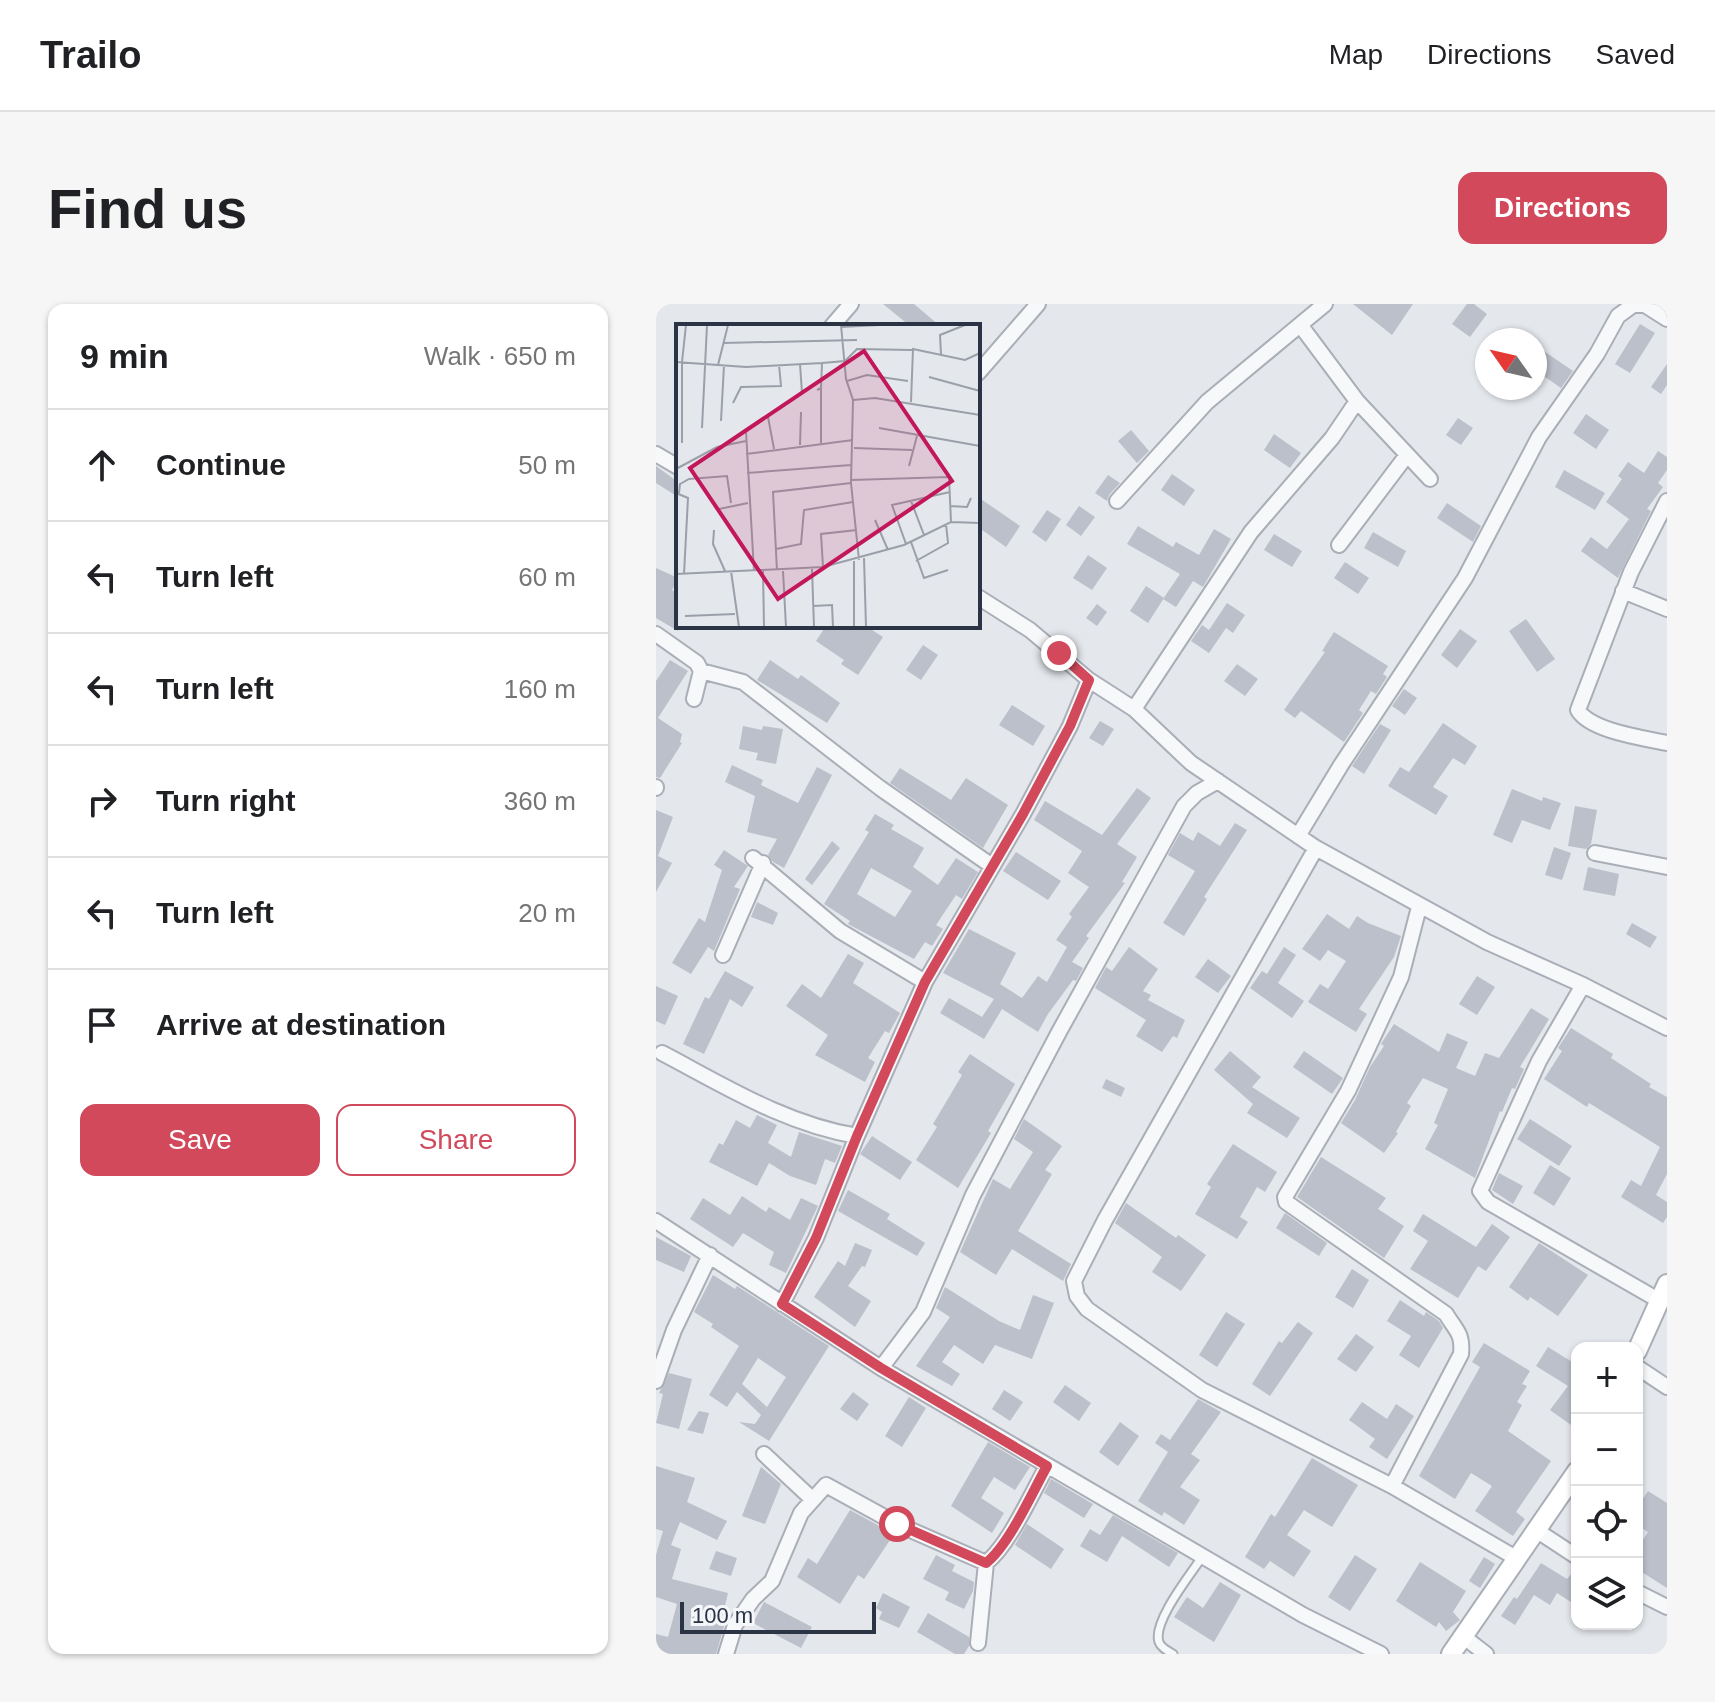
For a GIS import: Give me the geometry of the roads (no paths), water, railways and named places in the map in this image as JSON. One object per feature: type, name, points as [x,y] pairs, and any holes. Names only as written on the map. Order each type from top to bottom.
[{"type":"street","points":[[834,324],[851,304]]},
{"type":"street","points":[[980,371],[1038,304]]},
{"type":"street","points":[[1117,501],[1207,402],[1325,304]]},
{"type":"street","points":[[1298,836],[1365,727],[1465,578],[1539,437],[1597,354],[1618,316],[1633,305],[1645,305],[1667,319]]},
{"type":"street","points":[[1301,326],[1357,401],[1430,479]]},
{"type":"street","points":[[1134,709],[1251,532],[1332,438],[1357,401]]},
{"type":"street","points":[[656,454],[676,466]]},
{"type":"street","points":[[1339,545],[1407,455]]},
{"type":"street","points":[[1667,501],[1623,591],[1578,710],[1582,718],[1596,724],[1667,743]]},
{"type":"street","points":[[1623,591],[1667,609]]},
{"type":"street","points":[[980,598],[1030,630],[1089,680],[1134,709],[1191,763],[1316,848],[1487,942],[1583,985],[1667,1028]]},
{"type":"street","points":[[656,634],[697,663],[701,671],[694,699]]},
{"type":"street","points":[[701,671],[743,682],[880,788],[992,866]]},
{"type":"street","points":[[782,1304],[816,1238],[925,982],[1070,726],[1089,680]]},
{"type":"street","points":[[881,1368],[923,1312],[973,1195],[1184,806],[1197,793],[1218,781]]},
{"type":"street","points":[[1316,848],[1105,1220],[1074,1281],[1077,1296],[1087,1309],[1202,1390],[1392,1486],[1516,1558]]},
{"type":"street","points":[[1595,853],[1667,867]]},
{"type":"street","points":[[723,955],[758,860],[840,931],[925,982]]},
{"type":"street","points":[[1392,1486],[1461,1354],[1460,1332],[1446,1314],[1286,1202],[1285,1197],[1348,1091],[1401,977],[1419,907]]},
{"type":"street","points":[[1583,985],[1539,1061],[1480,1191],[1488,1202],[1664,1292],[1641,1342]]},
{"type":"street","points":[[662,1053],[772,1112],[831,1132],[857,1136]]},
{"type":"street","points":[[656,1221],[881,1368],[1303,1615],[1381,1654]]},
{"type":"street","points":[[656,1381],[674,1330],[710,1255]]},
{"type":"street","points":[[1643,1371],[1667,1387]]},
{"type":"street","points":[[764,1454],[812,1499]]},
{"type":"street","points":[[978,1643],[986,1563],[995,1556],[1006,1539],[1047,1466]]},
{"type":"street","points":[[1451,1654],[1571,1480]]},
{"type":"street","points":[[726,1654],[735,1625],[753,1599],[772,1581],[801,1513],[826,1485],[897,1524],[986,1563]]},
{"type":"street","points":[[1536,1530],[1571,1553]]},
{"type":"street","points":[[1643,1595],[1667,1607]]},
{"type":"street","points":[[1464,1637],[1486,1654]]},
{"type":"lane","points":[[1173,1654],[1161,1646],[1159,1629],[1163,1617],[1202,1557]]}]
